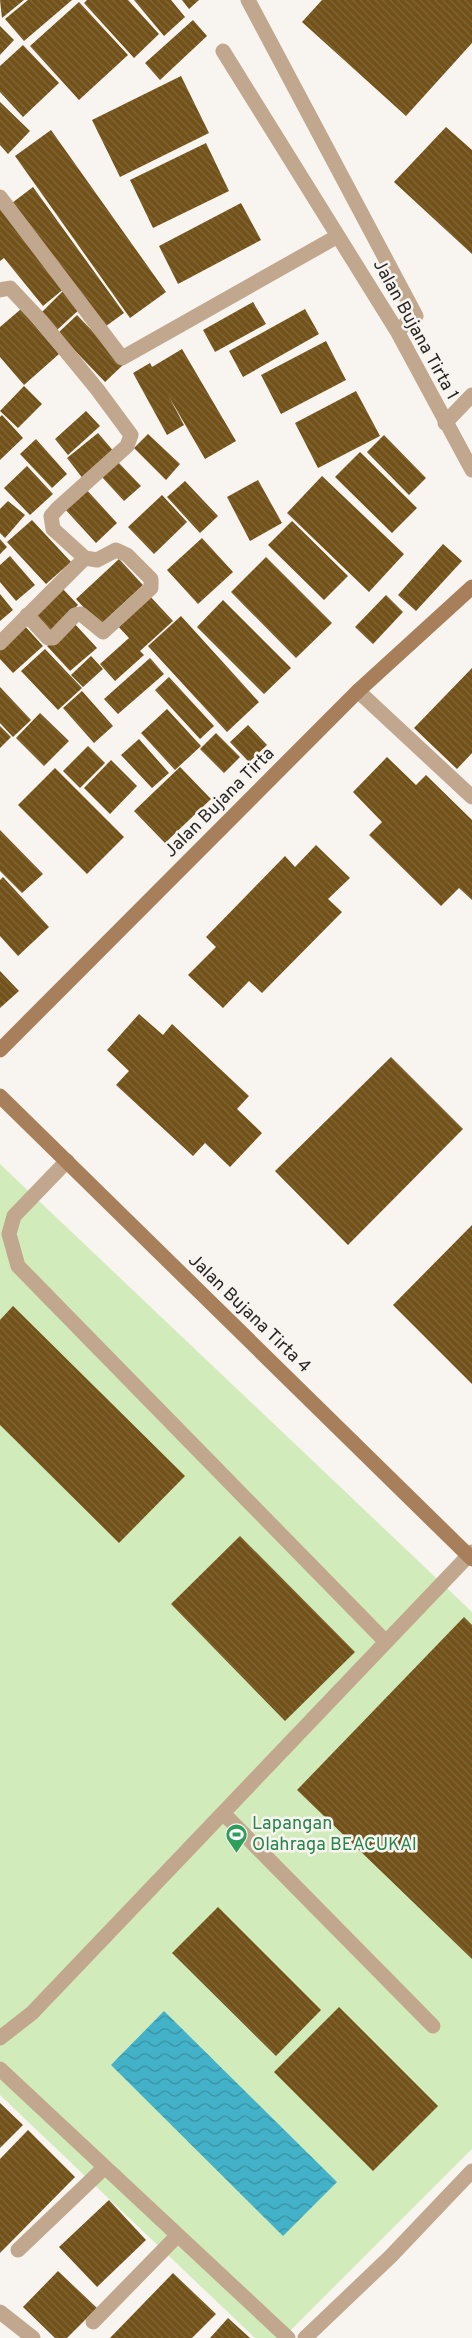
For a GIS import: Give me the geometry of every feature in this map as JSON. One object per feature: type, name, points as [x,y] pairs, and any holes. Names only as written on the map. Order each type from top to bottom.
[{"type":"street","points":[[248,0],[416,316],[397,330]]},
{"type":"street","name":"Jalan Bujana Tirta 1","points":[[223,51],[397,330],[445,423],[472,470]]},
{"type":"street","points":[[0,197],[122,358],[338,236]]},
{"type":"street","points":[[0,290],[10,288],[42,322],[97,389],[131,435],[127,446],[52,516],[53,529],[85,558],[97,560],[116,550],[126,556],[149,576],[151,588],[103,632],[81,614],[75,615],[53,638],[48,638],[27,615]]},
{"type":"street","points":[[445,423],[472,395]]},
{"type":"street","points":[[0,643],[85,558]]},
{"type":"street","name":"Jalan Bujana Tirta","points":[[0,1050],[358,691],[472,588]]},
{"type":"street","points":[[358,691],[472,797]]},
{"type":"street","name":"Jalan Bujana Tirta 4","points":[[0,1096],[471,1555]]},
{"type":"street","points":[[67,1161],[14,1216],[8,1234],[18,1266],[386,1642]]},
{"type":"street","points":[[0,2038],[32,2013],[471,1555]]},
{"type":"street","points":[[223,1813],[433,2026]]},
{"type":"street","points":[[0,2069],[288,2338]]},
{"type":"street","points":[[18,2250],[105,2167]]},
{"type":"street","points":[[305,2338],[391,2256],[472,2171]]},
{"type":"street","points":[[93,2322],[178,2235]]},
{"type":"street","points":[[0,2312],[33,2338]]},
{"type":"green space","name":"Lapangan Olahraga BEACUKAI","points":[[0,1164],[472,1612],[472,2149],[283,2338],[255,2338],[0,2095]]},
{"type":"water","points":[[164,2011],[337,2182],[283,2236],[111,2065]]},
{"type":"building","points":[[0,0],[24,0],[2,18]]},
{"type":"building","points":[[28,0],[72,0],[24,41],[5,19]]},
{"type":"building","points":[[87,0],[128,0],[159,34],[134,58],[84,3]]},
{"type":"building","points":[[134,0],[171,0],[185,17],[164,36]]},
{"type":"building","points":[[182,0],[199,0],[189,9]]},
{"type":"building","points":[[322,0],[472,0],[472,43],[406,116],[302,22]]},
{"type":"building","points":[[79,2],[128,55],[79,100],[30,46]]},
{"type":"building","points":[[193,20],[207,36],[160,80],[145,63]]},
{"type":"building","points":[[0,26],[14,40],[0,55]]},
{"type":"building","points":[[23,45],[59,83],[23,117],[0,92],[0,66]]},
{"type":"building","points":[[181,76],[209,133],[120,177],[92,120]]},
{"type":"building","points":[[0,102],[30,131],[8,154],[0,145]]},
{"type":"building","points":[[446,127],[472,150],[472,254],[394,182]]},
{"type":"building","points":[[51,130],[166,292],[130,318],[15,156]]},
{"type":"building","points":[[206,143],[229,191],[153,228],[130,180]]},
{"type":"building","points":[[33,187],[124,313],[102,329],[12,203]]},
{"type":"building","points":[[241,203],[261,240],[178,284],[159,246]]},
{"type":"building","points":[[0,207],[66,287],[43,306],[4,258],[0,261]]},
{"type":"building","points":[[65,289],[82,307],[57,330],[40,314]]},
{"type":"building","points":[[253,302],[266,324],[215,352],[203,330]]},
{"type":"building","points":[[21,309],[59,354],[24,385],[0,357],[0,327]]},
{"type":"building","points":[[305,309],[319,334],[243,377],[229,351]]},
{"type":"building","points":[[77,315],[124,364],[105,382],[58,333]]},
{"type":"building","points":[[326,341],[346,380],[281,414],[261,375]]},
{"type":"building","points":[[182,349],[236,441],[205,459],[168,395],[184,425],[167,435],[133,373],[150,363],[152,367]]},
{"type":"building","points":[[24,386],[42,404],[18,428],[0,411]]},
{"type":"building","points":[[356,391],[380,436],[318,468],[295,423]]},
{"type":"building","points":[[86,411],[100,426],[68,455],[55,439]]},
{"type":"building","points":[[2,415],[23,438],[0,460],[0,417]]},
{"type":"building","points":[[98,433],[116,454],[84,480],[67,458]]},
{"type":"building","points":[[148,434],[180,464],[166,480],[134,448]]},
{"type":"building","points":[[384,435],[426,478],[409,495],[367,452]]},
{"type":"building","points":[[36,439],[67,474],[52,488],[20,454]]},
{"type":"building","points":[[360,452],[417,508],[392,533],[335,477]]},
{"type":"building","points":[[117,461],[141,486],[124,501],[101,476]]},
{"type":"building","points":[[27,466],[53,494],[30,515],[4,488]]},
{"type":"building","points":[[322,476],[404,554],[369,592],[287,513]]},
{"type":"building","points":[[258,480],[282,523],[250,541],[227,497]]},
{"type":"building","points":[[185,481],[218,516],[200,533],[167,497]]},
{"type":"building","points":[[85,488],[117,523],[96,543],[64,508]]},
{"type":"building","points":[[162,495],[187,522],[154,554],[128,527]]},
{"type":"building","points":[[8,501],[25,515],[5,538],[0,533],[0,509]]},
{"type":"building","points":[[32,520],[71,562],[46,584],[7,542]]},
{"type":"building","points":[[292,521],[348,576],[324,600],[268,545]]},
{"type":"building","points":[[202,538],[233,572],[198,604],[167,570]]},
{"type":"building","points":[[0,539],[7,547],[0,554]]},
{"type":"building","points":[[443,544],[462,561],[416,611],[398,595]]},
{"type":"building","points":[[10,556],[35,585],[16,601],[0,582],[0,565]]},
{"type":"building","points":[[266,557],[332,623],[296,658],[231,592]]},
{"type":"building","points":[[119,559],[143,585],[100,625],[76,599]]},
{"type":"building","points":[[62,588],[78,605],[51,631],[35,613]]},
{"type":"building","points":[[147,593],[173,621],[140,651],[144,655],[115,681],[100,664],[129,638],[115,623]]},
{"type":"building","points":[[0,594],[13,610],[0,621]]},
{"type":"building","points":[[386,595],[403,612],[373,644],[355,627]]},
{"type":"building","points":[[223,600],[291,668],[264,694],[197,627]]},
{"type":"building","points":[[181,616],[259,702],[227,732],[148,646]]},
{"type":"building","points":[[73,622],[97,648],[70,671],[47,646]]},
{"type":"building","points":[[23,624],[43,646],[13,673],[0,659],[0,645]]},
{"type":"building","points":[[45,649],[82,688],[58,710],[21,671]]},
{"type":"building","points":[[91,656],[103,669],[83,687],[71,675]]},
{"type":"building","points":[[150,658],[164,674],[118,714],[104,699]]},
{"type":"building","points":[[472,668],[472,753],[457,769],[414,728]]},
{"type":"building","points":[[169,677],[214,726],[200,739],[155,690]]},
{"type":"building","points":[[0,687],[31,720],[13,737],[0,723]]},
{"type":"building","points":[[82,691],[113,726],[94,743],[63,708]]},
{"type":"building","points":[[167,709],[201,746],[175,770],[141,733]]},
{"type":"building","points":[[40,713],[69,741],[44,766],[16,738]]},
{"type":"building","points":[[248,725],[267,745],[249,762],[230,742]]},
{"type":"building","points":[[0,726],[11,737],[0,748]]},
{"type":"building","points":[[216,733],[240,757],[224,773],[200,749]]},
{"type":"building","points":[[139,739],[169,773],[152,788],[121,755]]},
{"type":"building","points":[[88,746],[105,763],[80,788],[63,771]]},
{"type":"building","points":[[387,757],[416,785],[426,775],[472,820],[472,900],[459,888],[441,906],[369,835],[382,822],[353,792]]},
{"type":"building","points":[[111,760],[137,786],[110,814],[84,788]]},
{"type":"building","points":[[180,767],[211,799],[165,843],[134,811]]},
{"type":"building","points":[[55,768],[124,837],[87,874],[18,805]]},
{"type":"building","points":[[0,830],[43,874],[22,893],[0,871]]},
{"type":"building","points":[[316,845],[350,878],[328,899],[342,912],[262,993],[249,981],[223,1008],[188,975],[216,947],[206,937],[285,856],[295,867]]},
{"type":"building","points":[[3,877],[49,927],[18,956],[0,936],[0,880]]},
{"type":"building","points":[[0,971],[19,991],[0,1008]]},
{"type":"building","points":[[139,1014],[163,1035],[172,1024],[249,1096],[237,1109],[262,1133],[230,1167],[205,1143],[193,1156],[116,1085],[129,1071],[107,1050]]},
{"type":"building","points":[[391,1057],[463,1129],[348,1245],[275,1171]]},
{"type":"building","points":[[472,1225],[472,1384],[393,1305]]},
{"type":"building","points":[[13,1306],[185,1476],[119,1543],[0,1425],[0,1320]]},
{"type":"building","points":[[240,1536],[355,1652],[285,1721],[171,1604]]},
{"type":"building","points":[[464,1617],[472,1625],[472,1959],[297,1790]]},
{"type":"building","points":[[218,1907],[321,2010],[276,2056],[172,1953]]},
{"type":"building","points":[[339,2007],[438,2106],[373,2171],[274,2072]]},
{"type":"building","points":[[0,2103],[23,2125],[0,2148]]},
{"type":"building","points":[[28,2130],[75,2177],[0,2253],[0,2159]]},
{"type":"building","points":[[109,2200],[146,2240],[97,2287],[59,2247]]},
{"type":"building","points":[[58,2271],[97,2308],[67,2338],[55,2338],[23,2307]]},
{"type":"building","points":[[173,2273],[216,2314],[192,2338],[110,2338]]},
{"type":"building","points":[[228,2318],[250,2338],[210,2338]]},
{"type":"place","name":"Lapangan Olahraga BEACUKAI","points":[[236,1853]]}]
